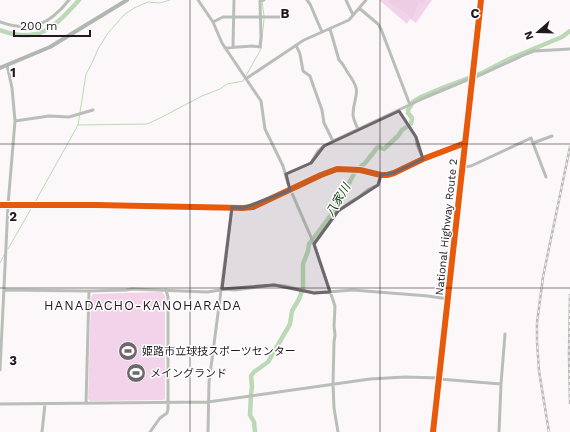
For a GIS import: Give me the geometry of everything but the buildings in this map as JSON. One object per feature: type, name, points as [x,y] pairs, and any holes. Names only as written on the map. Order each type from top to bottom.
[{"type":"highway","name":"National Highway Route 2","points":[[433,432],[481,0]]},
{"type":"main road","points":[[0,68],[50,47],[128,0]]},
{"type":"street","points":[[0,22],[18,27],[38,26],[48,21],[69,0]]},
{"type":"street","points":[[198,0],[213,22],[225,48],[247,78],[261,101],[265,129],[283,166],[290,190],[314,244],[335,306],[333,384],[334,408],[338,432]]},
{"type":"street","points":[[233,47],[234,0]]},
{"type":"street","points":[[225,48],[260,47],[260,1],[264,0]]},
{"type":"street","points":[[307,0],[322,32]]},
{"type":"street","points":[[346,0],[353,14]]},
{"type":"street","points":[[247,78],[304,40],[349,20],[366,0]]},
{"type":"street","points":[[359,8],[378,24],[381,29],[410,105]]},
{"type":"street","points":[[213,22],[223,17],[286,16]]},
{"type":"street","points":[[330,29],[339,60],[343,63],[358,92],[353,115],[358,129]]},
{"type":"street","points":[[296,46],[300,54],[303,71],[310,76],[322,110],[324,123],[333,141]]},
{"type":"street","points":[[286,174],[311,163],[318,151],[333,141],[511,60],[534,51],[570,49]]},
{"type":"street","points":[[0,370],[8,205],[15,121],[12,88],[7,65]]},
{"type":"street","points":[[15,121],[49,116],[69,117],[93,110]]},
{"type":"street","points":[[399,110],[416,137],[417,145],[423,159]]},
{"type":"street","points":[[533,143],[552,136]]},
{"type":"street","points":[[463,166],[471,166],[531,138],[546,177]]},
{"type":"street","points":[[0,205],[253,207],[337,169],[360,170],[381,175],[394,173],[423,159],[465,143]]},
{"type":"street","points":[[314,244],[338,211],[369,189],[378,185],[381,175]]},
{"type":"street","points":[[208,432],[209,382],[232,208]]},
{"type":"street","points":[[4,290],[89,291],[132,289],[207,292],[274,285],[314,293],[353,290],[448,299]]},
{"type":"street","points":[[150,432],[160,418],[167,413],[168,297],[166,290]]},
{"type":"street","points":[[86,404],[89,291]]},
{"type":"street","points":[[499,432],[505,334]]},
{"type":"street","points":[[0,404],[208,402],[370,379],[405,377],[501,384]]},
{"type":"street","points":[[42,432],[45,404]]},
{"type":"highlighted area","points":[[399,111],[416,137],[423,159],[394,173],[381,175],[378,185],[338,211],[314,244],[330,292],[314,293],[274,285],[222,289],[232,207],[243,208],[290,190],[286,174],[311,163],[324,146]]},
{"type":"shaded area","points":[[379,0],[432,0],[416,23],[410,19],[407,24]]},
{"type":"shaded area","points":[[425,0],[423,3],[419,2],[412,18],[388,1]]},
{"type":"shaded area","name":"姫路市立球技スポーツセンター","points":[[162,292],[165,296],[165,399],[90,401],[88,399],[91,297],[93,294]]},
{"type":"waterway","points":[[0,30],[25,35],[45,31],[62,18],[79,0]]},
{"type":"waterway","points":[[34,204],[78,125],[86,74],[98,49],[108,33],[124,15],[134,8],[148,2],[160,3],[170,0]]},
{"type":"waterway","points":[[262,1],[264,16]]},
{"type":"waterway","points":[[78,125],[147,124],[202,96],[220,89],[227,84],[243,81],[261,49],[264,19]]},
{"type":"waterway","name":"八家川","points":[[255,432],[254,422],[250,415],[252,387],[251,376],[268,362],[290,324],[292,311],[303,288],[303,264],[309,244],[334,211],[355,172],[366,162],[377,148],[379,147],[384,149],[398,136],[402,130],[411,124],[412,118],[408,113],[408,110],[413,102],[421,97],[482,73],[509,59],[562,37],[570,31]]},
{"type":"waterway","points":[[8,249],[32,207]]},
{"type":"waterway","points":[[0,263],[4,255]]},
{"type":"railway","points":[[549,432],[539,371],[537,323],[543,277],[570,147]]},
{"type":"railway","points":[[570,295],[570,403]]},
{"type":"cycle path","points":[[433,432],[481,0]]},
{"type":"cycle path","points":[[0,205],[253,207],[337,169],[360,170],[387,175],[465,143]]},
{"type":"place","name":"姫路市立球技スポーツセンター","points":[[128,351]]},
{"type":"place","name":"メイングランド","points":[[136,373]]},
{"type":"district","name":"HANADACHO-KANOHARADA","points":[[143,305]]}]
